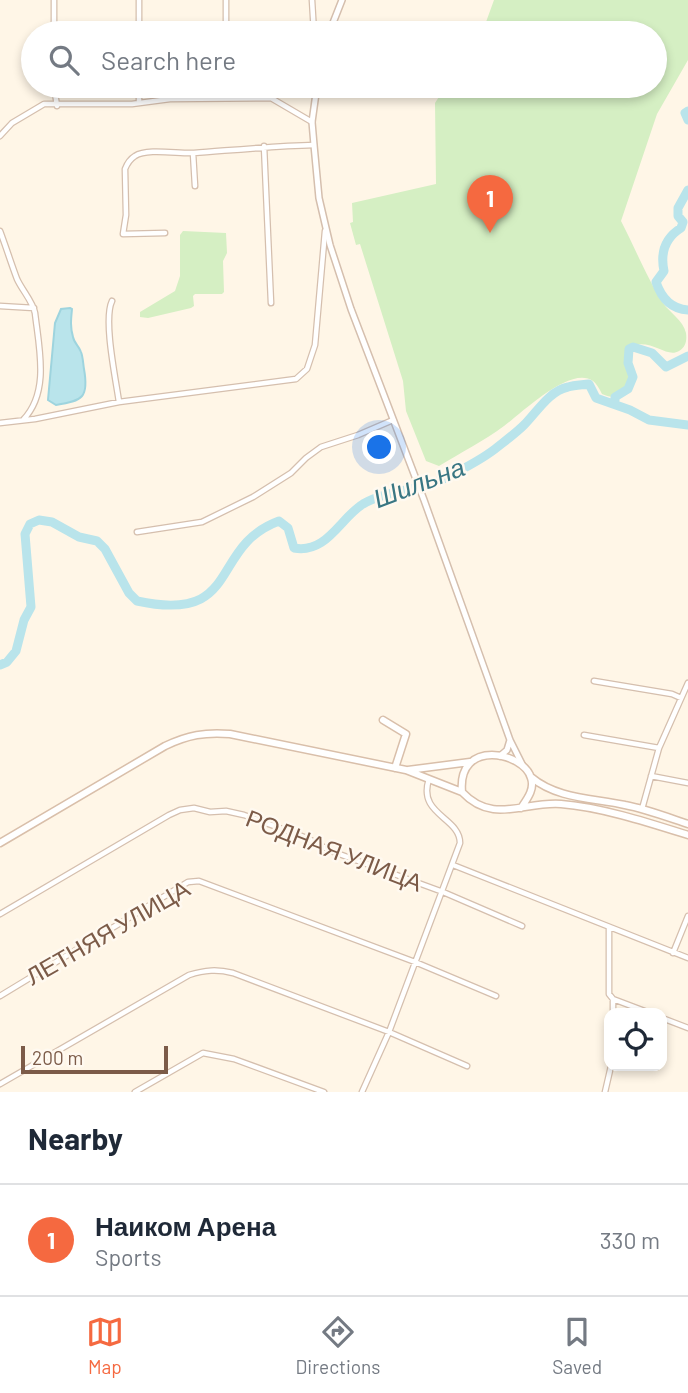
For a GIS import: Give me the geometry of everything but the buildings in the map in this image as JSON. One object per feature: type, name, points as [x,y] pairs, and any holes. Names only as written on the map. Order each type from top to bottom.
[{"type":"main road","points":[[383,720],[406,734],[395,768]]},
{"type":"main road","points":[[0,843],[165,746],[185,737],[207,733],[230,734],[406,770],[462,792],[480,806],[510,810],[559,803],[634,818],[688,835]]},
{"type":"main road","points":[[462,792],[464,769],[472,759],[485,755],[500,756],[514,760],[542,786],[557,793],[641,809],[688,824]]},
{"type":"main road","points":[[406,770],[470,762]]},
{"type":"main road","points":[[521,808],[530,794],[531,777]]},
{"type":"street","points":[[54,0],[54,21]]},
{"type":"street","points":[[139,0],[139,21]]},
{"type":"street","points":[[226,0],[226,21]]},
{"type":"street","points":[[312,0],[313,21]]},
{"type":"street","points":[[334,21],[342,0]]},
{"type":"street","points":[[56,98],[57,106]]},
{"type":"street","points":[[139,98],[139,103]]},
{"type":"street","points":[[0,136],[12,123],[44,104],[57,106],[170,99],[271,98],[312,122]]},
{"type":"street","points":[[315,98],[312,122],[314,145],[325,228],[335,261],[510,740],[523,766]]},
{"type":"street","points":[[165,233],[123,234],[126,215],[125,169],[135,156],[144,153],[193,153],[264,146],[314,145]]},
{"type":"street","points":[[264,146],[271,303]]},
{"type":"street","points":[[193,153],[195,186]]},
{"type":"street","points":[[0,423],[35,419],[119,402],[287,381],[301,376],[312,359],[316,345],[325,228]]},
{"type":"street","points":[[0,231],[18,279],[34,308],[40,390],[33,410],[23,421]]},
{"type":"street","points":[[322,263],[328,259],[335,261]]},
{"type":"street","points":[[112,301],[109,311],[111,341],[119,402]]},
{"type":"street","points":[[0,306],[34,308]]},
{"type":"street","points":[[33,410],[35,419]]},
{"type":"street","points":[[137,532],[202,522],[253,497],[291,473],[321,447],[393,420]]},
{"type":"street","points":[[594,681],[672,694],[681,698]]},
{"type":"street","points":[[641,809],[659,748],[688,683]]},
{"type":"street","points":[[584,735],[659,748]]},
{"type":"street","points":[[500,756],[508,750],[510,740]]},
{"type":"street","points":[[651,776],[688,783]]},
{"type":"street","points":[[362,1092],[389,1032],[443,892],[460,836],[430,804],[426,792],[429,779]]},
{"type":"street","name":"РОДНАЯ УЛИЦА","points":[[0,914],[169,815],[194,808],[210,813],[226,811],[244,815],[307,838],[331,851],[443,892],[522,926]]},
{"type":"street","points":[[453,865],[688,958]]},
{"type":"street","name":"ЛЕТНЯЯ УЛИЦА","points":[[0,996],[188,882],[199,881],[415,962]]},
{"type":"street","points":[[673,953],[688,916]]},
{"type":"street","points":[[609,927],[609,993],[613,1008]]},
{"type":"street","points":[[415,962],[496,996]]},
{"type":"street","points":[[0,1084],[189,975],[219,970],[389,1032],[467,1066]]},
{"type":"street","points":[[612,999],[636,1008]]},
{"type":"street","points":[[667,1020],[688,1028]]},
{"type":"street","points":[[135,1092],[203,1054],[234,1059],[324,1092]]},
{"type":"street","points":[[605,1092],[610,1071]]},
{"type":"green space","points":[[494,0],[688,0],[688,60],[667,97],[667,21],[486,21]]},
{"type":"green space","points":[[438,98],[666,98],[657,114],[621,221],[657,294],[679,320],[686,333],[685,345],[674,353],[644,345],[628,347],[625,362],[630,382],[623,394],[616,397],[607,396],[602,394],[593,381],[572,379],[439,466],[426,461],[406,411],[403,381],[360,244],[356,245],[350,223],[353,222],[352,203],[436,184],[435,103]]},
{"type":"green space","points":[[183,231],[226,233],[224,292],[195,294],[194,306],[191,308],[148,318],[140,317],[140,312],[175,291],[180,276],[180,235]]},
{"type":"water","points":[[70,308],[72,333],[82,354],[86,386],[78,399],[56,405],[48,400],[55,323],[61,309]]},
{"type":"waterway","points":[[688,111],[685,113],[688,120]]},
{"type":"waterway","points":[[688,190],[678,208],[678,216],[683,222],[681,228],[671,236],[665,246],[664,271],[656,282],[668,301],[688,310]]},
{"type":"waterway","points":[[615,404],[615,397],[628,389],[633,377],[628,363],[629,349],[633,347],[652,353],[666,367],[688,356]]},
{"type":"waterway","name":"Шильна","points":[[0,665],[7,662],[16,651],[24,620],[31,607],[25,534],[30,524],[39,520],[52,522],[79,537],[97,541],[105,549],[129,593],[137,601],[171,605],[194,602],[210,593],[242,548],[257,533],[279,521],[288,528],[294,548],[315,546],[332,534],[363,504],[384,495],[439,481],[485,456],[518,431],[549,397],[561,389],[589,384],[596,398],[649,420],[688,425]]},
{"type":"place","name":"Наиком Арена","points":[[490,233]]}]
